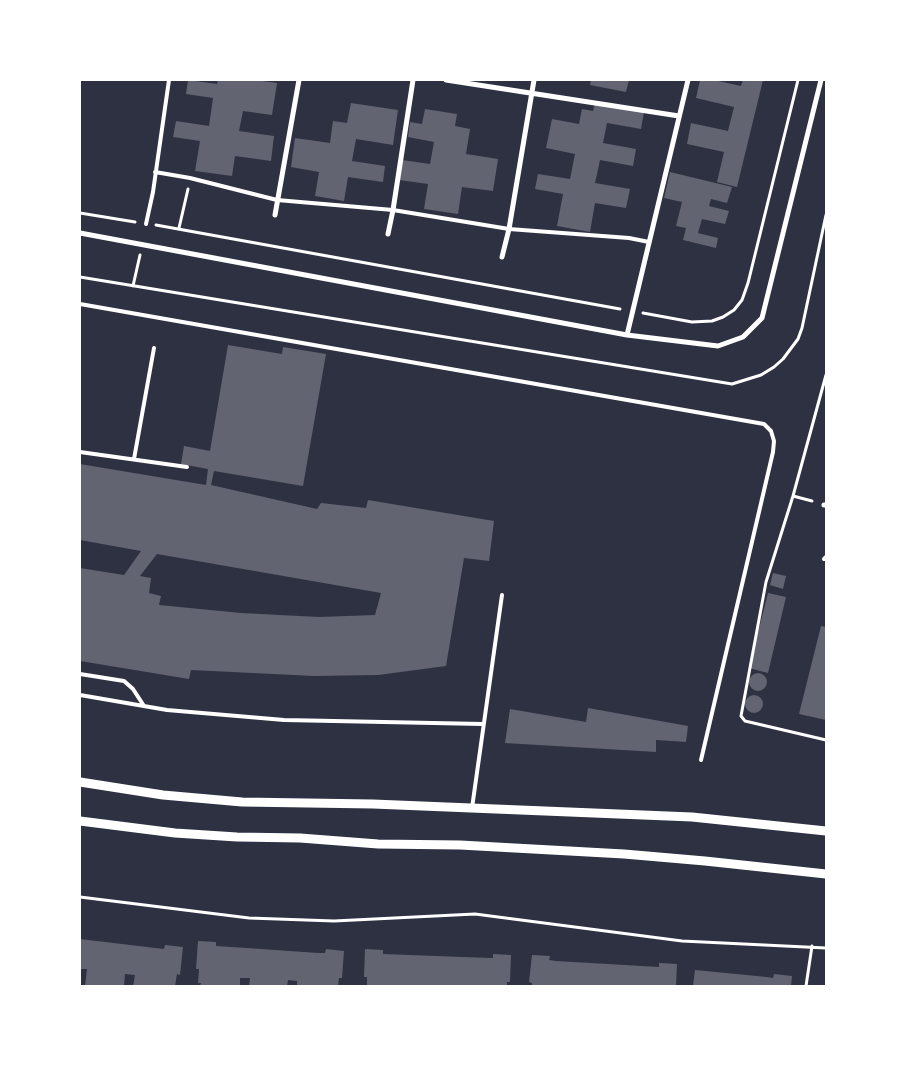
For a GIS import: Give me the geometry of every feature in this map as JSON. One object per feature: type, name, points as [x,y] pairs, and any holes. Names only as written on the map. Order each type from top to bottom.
[{"type":"street","points":[[275,215],[300,80]]},
{"type":"street","points":[[388,234],[413,80]]},
{"type":"street","points":[[446,80],[679,116]]},
{"type":"street","points":[[502,256],[509,229],[534,80]]},
{"type":"street","points":[[627,335],[688,80]]},
{"type":"street","points":[[80,233],[627,335],[718,346],[743,337],[762,318],[821,80]]},
{"type":"street","points":[[80,782],[163,795],[242,802],[373,804],[692,817],[826,831]]},
{"type":"street","points":[[80,821],[237,837],[300,838],[378,844],[460,845],[633,855],[826,874]]},
{"type":"lane","points":[[146,224],[170,80]]},
{"type":"lane","points":[[155,172],[190,178],[277,200],[393,210],[509,229],[629,238],[649,242]]},
{"type":"lane","points":[[80,304],[764,424],[772,431],[774,441],[772,452],[701,760]]},
{"type":"lane","points":[[134,459],[154,348]]},
{"type":"lane","points":[[80,452],[187,467]]},
{"type":"lane","points":[[472,808],[502,595]]},
{"type":"lane","points":[[80,674],[124,681],[133,689],[144,706]]},
{"type":"lane","points":[[80,695],[167,710],[284,720],[483,724]]},
{"type":"path","points":[[180,228],[190,178]]},
{"type":"path","points":[[826,375],[793,496],[766,582],[740,716],[745,721],[826,740]]},
{"type":"path","points":[[793,496],[825,505]]},
{"type":"path","points":[[80,897],[249,918],[334,921],[475,914],[682,941],[826,948]]},
{"type":"path","points":[[806,986],[812,946]]},
{"type":"building","points":[[188,80],[217,84],[218,80],[255,80],[277,83],[272,115],[243,111],[239,131],[274,136],[271,161],[235,156],[232,176],[195,171],[200,141],[173,137],[176,121],[209,126],[213,98],[186,94]]},
{"type":"building","points":[[591,80],[629,80],[626,92],[590,85]]},
{"type":"building","points":[[700,80],[714,80],[741,86],[743,80],[763,80],[737,187],[717,182],[724,152],[687,144],[691,123],[728,131],[734,107],[696,98]]},
{"type":"building","points":[[351,103],[398,110],[393,145],[356,139],[352,161],[385,166],[383,182],[348,177],[344,201],[315,196],[319,172],[291,167],[295,138],[330,143],[333,121],[347,123]]},
{"type":"building","points":[[595,103],[644,112],[641,129],[607,123],[603,143],[636,149],[633,166],[600,160],[595,183],[630,189],[626,208],[595,203],[590,232],[557,226],[563,194],[535,189],[538,174],[570,179],[575,154],[546,148],[552,119],[579,124],[582,109],[593,111]]},
{"type":"building","points":[[425,109],[457,114],[455,126],[470,129],[466,154],[498,159],[493,191],[462,187],[458,214],[424,209],[428,184],[399,180],[402,160],[430,164],[434,142],[408,137],[410,122],[422,124]]},
{"type":"building","points":[[670,172],[732,187],[727,203],[711,199],[709,206],[729,211],[725,224],[702,219],[698,233],[718,238],[716,248],[683,240],[686,228],[676,226],[682,202],[664,198]]},
{"type":"building","points":[[228,345],[282,354],[283,347],[326,354],[303,486],[214,471],[211,485],[317,509],[321,503],[366,508],[368,500],[494,521],[489,561],[464,558],[446,666],[378,675],[314,676],[191,670],[189,679],[80,661],[80,568],[124,575],[141,551],[80,540],[80,464],[206,485],[208,469],[181,464],[184,446],[210,451]],"holes":[[[157,554],[381,593],[375,615],[319,617],[241,613],[159,605],[161,596],[149,593],[151,578],[140,576]]]},
{"type":"building","points":[[773,573],[786,576],[783,589],[770,585]]},
{"type":"building","points":[[768,593],[786,597],[768,673],[749,668]]},
{"type":"building","points":[[821,626],[826,627],[826,720],[799,714]]},
{"type":"building","points":[[758,673],[764,676],[767,682],[764,688],[758,691],[752,688],[749,682],[752,676]]},
{"type":"building","points":[[754,695],[760,698],[763,704],[760,710],[754,713],[748,710],[745,704],[748,698]]},
{"type":"building","points":[[588,708],[688,726],[686,742],[656,740],[656,752],[505,743],[510,709],[586,722]]},
{"type":"building","points":[[80,939],[164,949],[165,945],[183,947],[180,975],[177,974],[175,986],[133,986],[135,975],[125,974],[124,986],[85,986],[87,969],[80,969]]},
{"type":"building","points":[[198,941],[216,942],[216,946],[318,953],[325,953],[326,949],[344,951],[342,978],[339,978],[338,986],[297,986],[297,981],[288,980],[287,986],[249,986],[250,978],[240,978],[240,986],[200,986],[201,983],[198,983],[199,969],[196,969]]},
{"type":"building","points":[[365,949],[383,950],[383,954],[493,958],[493,954],[511,955],[510,982],[507,982],[507,986],[367,986],[367,977],[364,977]]},
{"type":"building","points":[[532,955],[550,956],[549,960],[556,961],[659,967],[659,963],[677,964],[676,986],[532,986],[532,983],[529,982]]},
{"type":"building","points":[[695,970],[773,978],[774,974],[792,976],[791,986],[693,986]]}]
